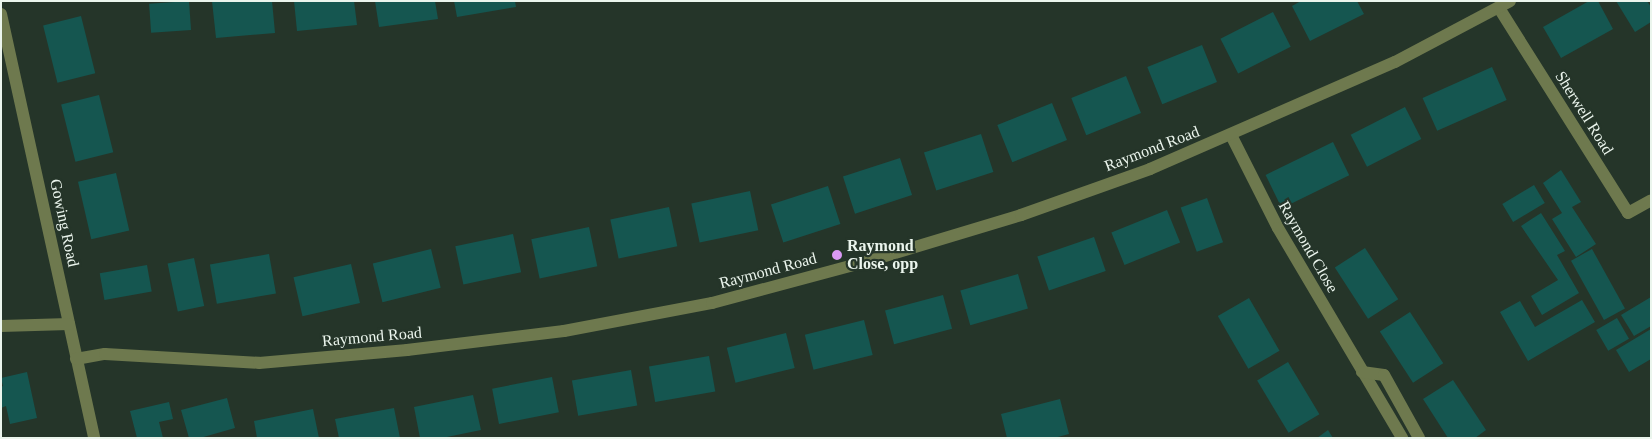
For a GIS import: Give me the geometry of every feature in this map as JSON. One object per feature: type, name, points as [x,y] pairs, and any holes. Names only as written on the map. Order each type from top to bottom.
[{"type":"street","name":"Raymond Road","points":[[76,359],[105,354],[259,363],[398,351],[564,331],[712,303],[872,260],[1021,214],[1150,169],[1395,62],[1504,5]]},
{"type":"street","name":"Sherwell Road","points":[[1504,5],[1628,213],[1651,200]]},
{"type":"street","name":"Gowing Road","points":[[1,14],[94,438]]},
{"type":"street","name":"Raymond Close","points":[[1231,135],[1278,228],[1402,438]]},
{"type":"street","points":[[1,326],[69,324]]},
{"type":"street","points":[[1362,372],[1384,375],[1419,438]]},
{"type":"building","points":[[189,1],[191,30],[151,33],[149,4]]},
{"type":"building","points":[[212,1],[272,1],[275,33],[216,38]]},
{"type":"building","points":[[294,1],[354,1],[357,25],[297,31]]},
{"type":"building","points":[[375,1],[435,1],[438,19],[379,27]]},
{"type":"building","points":[[454,1],[515,1],[516,7],[457,17]]},
{"type":"building","points":[[1301,1],[1357,1],[1364,14],[1310,41],[1292,6]]},
{"type":"building","points":[[1589,1],[1598,1],[1613,29],[1561,58],[1543,27]]},
{"type":"building","points":[[1616,1],[1647,1],[1651,7],[1651,22],[1635,32]]},
{"type":"building","points":[[1273,12],[1291,47],[1238,74],[1220,39]]},
{"type":"building","points":[[81,16],[95,73],[57,83],[43,25]]},
{"type":"building","points":[[1202,45],[1217,82],[1162,104],[1147,67]]},
{"type":"building","points":[[1492,67],[1507,100],[1437,131],[1423,98]]},
{"type":"building","points":[[1126,76],[1141,113],[1086,135],[1071,98]]},
{"type":"building","points":[[99,95],[113,152],[75,162],[61,104]]},
{"type":"building","points":[[1052,103],[1067,140],[1012,162],[997,125]]},
{"type":"building","points":[[1405,107],[1421,139],[1367,167],[1351,135]]},
{"type":"building","points":[[981,134],[993,172],[936,191],[924,153]]},
{"type":"building","points":[[1333,142],[1349,175],[1282,208],[1266,175]]},
{"type":"building","points":[[900,158],[912,195],[855,214],[843,177]]},
{"type":"building","points":[[1561,170],[1581,202],[1572,207],[1596,244],[1576,257],[1552,219],[1562,213],[1543,183]]},
{"type":"building","points":[[116,173],[129,230],[91,239],[78,182]]},
{"type":"building","points":[[1534,185],[1545,203],[1513,222],[1502,204]]},
{"type":"building","points":[[828,186],[840,224],[783,243],[771,205]]},
{"type":"building","points":[[750,191],[758,230],[700,243],[691,203]]},
{"type":"building","points":[[1207,198],[1223,242],[1197,252],[1181,208]]},
{"type":"building","points":[[669,207],[677,246],[619,259],[610,219]]},
{"type":"building","points":[[1167,210],[1180,242],[1124,265],[1111,232]]},
{"type":"building","points":[[1541,213],[1565,251],[1557,255],[1579,293],[1542,315],[1531,296],[1558,280],[1521,226]]},
{"type":"building","points":[[589,227],[597,266],[540,278],[531,239]]},
{"type":"building","points":[[513,234],[521,272],[463,284],[455,246]]},
{"type":"building","points":[[1094,237],[1106,271],[1049,291],[1037,257]]},
{"type":"building","points":[[1365,248],[1398,299],[1368,319],[1335,268]]},
{"type":"building","points":[[431,249],[441,288],[382,302],[373,264]]},
{"type":"building","points":[[1592,249],[1625,308],[1604,320],[1571,261]]},
{"type":"building","points":[[269,254],[276,293],[217,304],[210,264]]},
{"type":"building","points":[[194,258],[204,306],[178,312],[168,264]]},
{"type":"building","points":[[351,264],[360,303],[303,316],[294,277]]},
{"type":"building","points":[[147,265],[152,292],[104,300],[100,273]]},
{"type":"building","points":[[1018,274],[1028,309],[970,325],[960,291]]},
{"type":"building","points":[[943,295],[952,329],[894,344],[885,311]]},
{"type":"building","points":[[1651,297],[1651,326],[1634,336],[1621,315]]},
{"type":"building","points":[[1249,298],[1280,351],[1248,369],[1218,316]]},
{"type":"building","points":[[1582,300],[1595,322],[1528,361],[1500,312],[1520,301],[1535,327]]},
{"type":"building","points":[[1410,312],[1443,363],[1413,383],[1380,332]]},
{"type":"building","points":[[1617,318],[1629,339],[1608,351],[1596,330]]},
{"type":"building","points":[[864,320],[873,355],[814,370],[805,335]]},
{"type":"building","points":[[1651,329],[1651,359],[1629,372],[1616,350]]},
{"type":"building","points":[[786,333],[795,368],[736,383],[727,348]]},
{"type":"building","points":[[709,356],[715,391],[655,402],[649,367]]},
{"type":"building","points":[[1288,362],[1319,414],[1289,433],[1257,381]]},
{"type":"building","points":[[631,370],[637,405],[578,416],[572,380]]},
{"type":"building","points":[[27,372],[37,418],[10,424],[6,406],[1,408],[1,387],[3,386],[1,378]]},
{"type":"building","points":[[552,377],[559,412],[499,424],[492,389]]},
{"type":"building","points":[[1453,380],[1486,430],[1475,438],[1448,438],[1423,399]]},
{"type":"building","points":[[473,395],[481,430],[442,438],[420,438],[414,407]]},
{"type":"building","points":[[227,398],[235,428],[200,438],[189,438],[181,410]]},
{"type":"building","points":[[1060,399],[1069,434],[1054,438],[1007,438],[1001,414]]},
{"type":"building","points":[[169,402],[173,419],[159,422],[163,438],[137,438],[130,411]]},
{"type":"building","points":[[394,408],[400,438],[339,438],[335,419]]},
{"type":"building","points":[[313,409],[319,438],[257,438],[254,421]]},
{"type":"building","points":[[1328,430],[1333,438],[1317,438]]},
{"type":"place","name":"Raymond Close, opp","points":[[837,255]]}]
